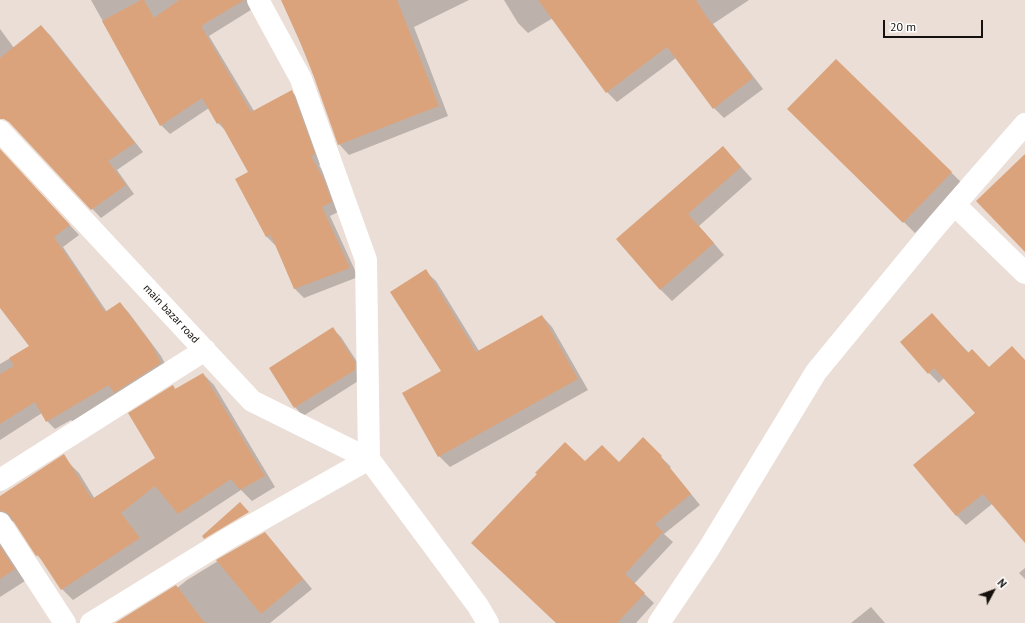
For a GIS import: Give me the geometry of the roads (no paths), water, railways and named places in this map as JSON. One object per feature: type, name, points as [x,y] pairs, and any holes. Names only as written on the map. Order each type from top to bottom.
[{"type":"street","points":[[258,0],[302,79],[366,260],[369,459],[478,606],[488,623]]},
{"type":"street","points":[[659,623],[708,550],[816,372],[936,226],[1025,124]]},
{"type":"street","name":"main bazar road","points":[[0,131],[252,401],[369,459]]},
{"type":"street","points":[[955,205],[1025,273]]},
{"type":"street","points":[[0,480],[205,350]]},
{"type":"street","points":[[91,623],[229,538],[369,459]]},
{"type":"street","points":[[0,523],[65,623]]}]
